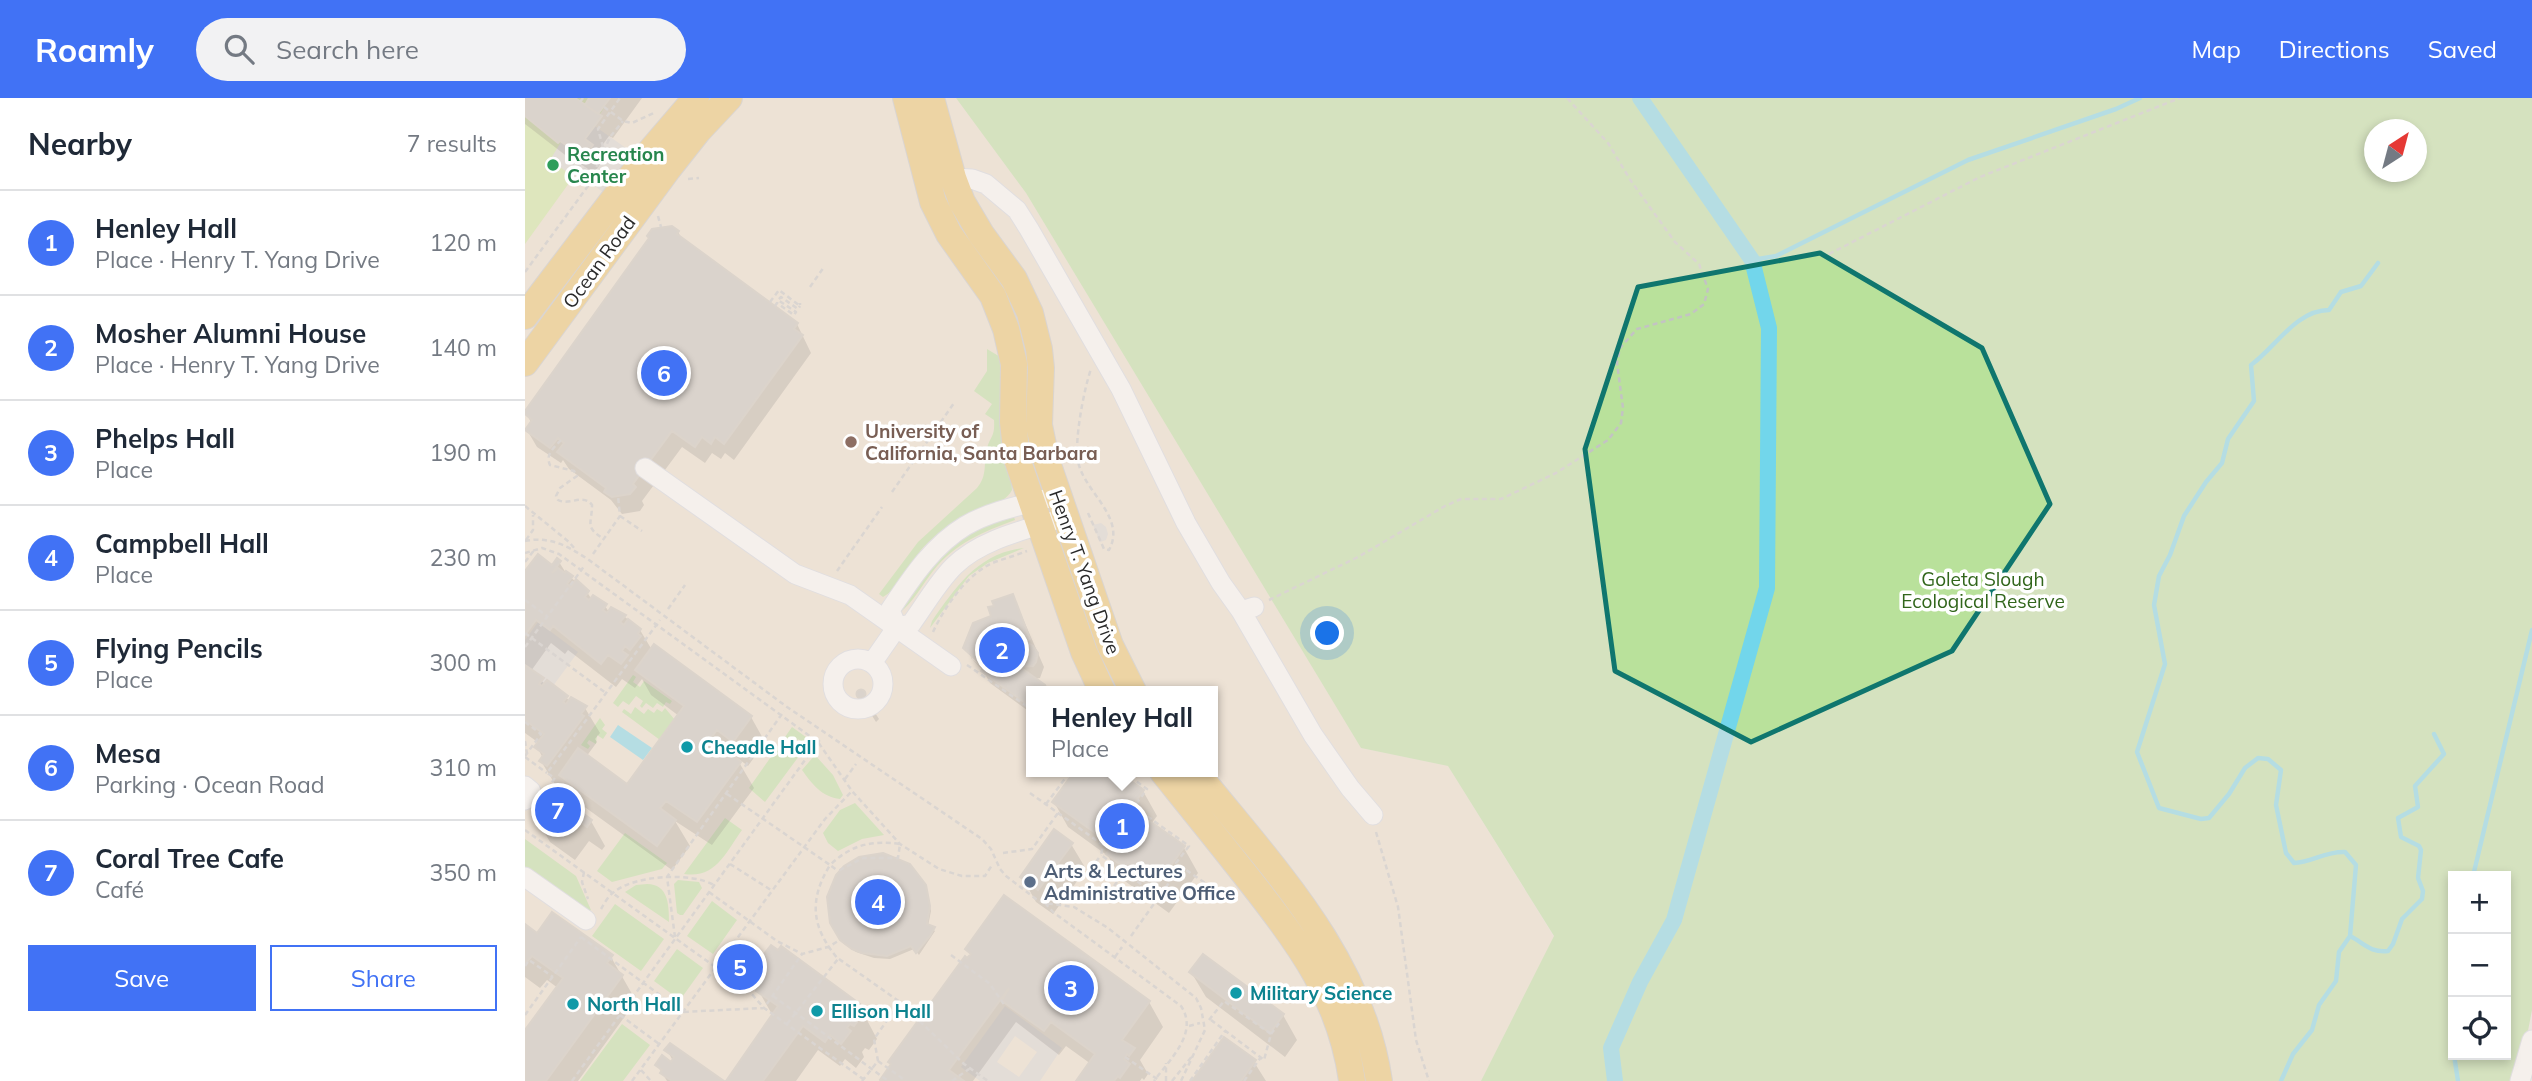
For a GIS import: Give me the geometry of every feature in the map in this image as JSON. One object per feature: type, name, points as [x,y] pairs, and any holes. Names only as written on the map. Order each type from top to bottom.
[{"type":"main road","name":"Ocean Road","points":[[525,363],[658,177],[696,98]]},
{"type":"main road","name":"Ocean Road","points":[[525,316],[658,177],[729,98]]},
{"type":"main road","name":"Henry T. Yang Drive","points":[[906,98],[933,201],[949,234],[993,296],[1006,329],[1013,364],[1014,440],[1017,458],[1130,686]]},
{"type":"main road","name":"Henry T. Yang Drive","points":[[931,98],[953,178],[971,218],[1014,279],[1030,313],[1041,368],[1039,425],[1045,518],[1084,652],[1100,686]]},
{"type":"main road","points":[[1167,777],[1302,948],[1337,1019],[1352,1081]]},
{"type":"main road","points":[[1200,777],[1301,903],[1331,947],[1350,983],[1364,1020],[1379,1081]]},
{"type":"lane","points":[[953,178],[972,179],[986,184],[1017,210],[1103,357],[1186,523],[1221,583],[1247,609],[1313,735],[1350,788],[1373,815]]},
{"type":"lane","points":[[645,468],[795,574],[851,595],[956,663]]},
{"type":"lane","points":[[897,627],[890,610],[936,548],[966,525],[990,516],[1045,518]]},
{"type":"lane","points":[[872,663],[897,627]]},
{"type":"lane","points":[[525,786],[531,791],[525,800]]},
{"type":"lane","points":[[525,877],[589,921]]},
{"type":"lane","points":[[2519,1081],[2532,1040]]},
{"type":"path","points":[[604,149],[598,129],[620,98]]},
{"type":"path","points":[[1247,609],[1358,556],[1445,506],[1461,499],[1501,499],[1556,473],[1608,440],[1621,423],[1617,363],[1620,348],[1637,329],[1691,314],[1704,304],[1708,289],[1699,264],[1675,242],[1630,181],[1608,143],[1567,98]]},
{"type":"path","points":[[1829,254],[1980,177],[2181,98]]},
{"type":"path","points":[[604,107],[623,121],[636,122],[664,107]]},
{"type":"path","points":[[525,272],[588,186],[610,137],[623,121]]},
{"type":"path","points":[[589,152],[600,160]]},
{"type":"path","points":[[571,169],[576,163],[593,175]]},
{"type":"path","points":[[658,177],[699,178]]},
{"type":"path","points":[[658,213],[661,228]]},
{"type":"path","points":[[810,288],[824,267]]},
{"type":"path","points":[[770,302],[779,290],[800,305],[798,309],[781,297],[778,300],[796,312],[794,315],[777,303],[775,306]]},
{"type":"path","points":[[1095,527],[1104,549],[1109,550],[1113,542],[1112,524],[1101,502],[1081,474],[1077,452],[1088,377],[1091,368],[1103,357]]},
{"type":"path","points":[[892,492],[954,403]]},
{"type":"path","points":[[561,440],[548,455],[550,465],[574,471],[577,476],[557,491],[558,500],[567,503],[585,499],[589,501],[592,510],[590,528],[604,539]]},
{"type":"path","points":[[593,554],[620,516],[618,496]]},
{"type":"path","points":[[525,506],[569,542],[577,552]]},
{"type":"path","points":[[833,578],[882,507]]},
{"type":"path","points":[[526,541],[534,524],[531,511]]},
{"type":"path","points":[[620,516],[642,531]]},
{"type":"path","points":[[928,636],[933,635],[961,589],[972,577],[1045,518]]},
{"type":"path","points":[[526,541],[547,539],[577,552],[787,707],[982,839],[991,849],[1006,876],[1036,899],[1074,907],[1108,928],[1196,998],[1201,1007],[1205,1030],[1181,1081]]},
{"type":"path","points":[[525,553],[542,548],[559,554],[819,740],[852,791],[900,844],[939,869],[962,876],[985,876],[992,865]]},
{"type":"path","points":[[525,562],[535,549]]},
{"type":"path","points":[[525,647],[585,565]]},
{"type":"path","points":[[668,609],[685,586]]},
{"type":"path","points":[[525,600],[547,617]]},
{"type":"path","points":[[547,773],[660,620]]},
{"type":"path","points":[[525,633],[606,693]]},
{"type":"path","points":[[956,663],[1026,706]]},
{"type":"path","points":[[675,939],[667,877],[782,713]]},
{"type":"path","points":[[525,722],[541,734],[526,755]]},
{"type":"path","points":[[572,1081],[819,740]]},
{"type":"path","points":[[525,741],[526,755],[555,778],[548,789]]},
{"type":"path","points":[[845,779],[856,764]]},
{"type":"path","points":[[1046,804],[1066,777]]},
{"type":"path","points":[[1130,777],[1147,789],[1134,807],[1189,846],[1177,863],[1211,887]]},
{"type":"path","points":[[632,1081],[825,819],[852,791]]},
{"type":"path","points":[[1030,793],[1103,845],[1101,855],[1091,869]]},
{"type":"path","points":[[727,794],[838,871],[863,858],[898,858],[900,844]]},
{"type":"path","points":[[1003,853],[1031,849],[1058,813]]},
{"type":"path","points":[[1373,815],[1398,907],[1416,1040],[1430,1081]]},
{"type":"path","points":[[525,830],[750,992],[764,1008],[864,1080],[878,1061]]},
{"type":"path","points":[[900,844],[861,844],[842,853],[830,865],[815,896],[815,915],[820,933],[838,959],[900,1002],[971,1069],[988,1081]]},
{"type":"path","points":[[1101,855],[1159,897]]},
{"type":"path","points":[[730,864],[772,891]]},
{"type":"path","points":[[1131,936],[1181,866]]},
{"type":"path","points":[[585,872],[582,882],[589,921],[644,982],[684,1012],[764,1008]]},
{"type":"path","points":[[1114,886],[1125,872]]},
{"type":"path","points":[[525,1015],[589,921],[613,892],[629,884],[667,877],[703,879],[714,886]]},
{"type":"path","points":[[709,892],[777,941],[802,954]]},
{"type":"path","points":[[1045,903],[1053,912],[1181,1006],[1188,1016],[1189,1026],[1185,1036],[1157,1080],[1125,1057]]},
{"type":"path","points":[[764,1008],[802,954],[828,947],[840,940]]},
{"type":"path","points":[[1115,957],[1122,947]]},
{"type":"path","points":[[951,955],[990,984],[1005,1006]]},
{"type":"path","points":[[787,1024],[838,959]]},
{"type":"path","points":[[525,966],[529,960],[552,977]]},
{"type":"path","points":[[773,996],[888,1081]]},
{"type":"path","points":[[1271,1034],[1224,1001],[1210,1020],[1264,1060],[1271,1034],[1280,1022]]},
{"type":"path","points":[[900,1002],[874,1040],[878,1061],[906,1081]]},
{"type":"path","points":[[620,1015],[659,1044]]},
{"type":"path","points":[[1189,1026],[1200,1023]]},
{"type":"path","points":[[1190,1081],[1225,1031]]},
{"type":"path","points":[[1173,1081],[1195,1053]]},
{"type":"path","points":[[1244,1081],[1261,1057]]},
{"type":"path","points":[[1165,1081],[1167,1063]]},
{"type":"path","points":[[954,1079],[971,1069]]},
{"type":"path","points":[[641,1070],[650,1081]]},
{"type":"path","points":[[954,1079],[961,1081]]},
{"type":"highlighted area","points":[[1820,253],[1982,348],[2050,504],[1952,651],[1751,742],[1615,671],[1585,449],[1638,287]]},
{"type":"shaded area","name":"University of California, Santa Barbara","points":[[525,98],[956,98],[1026,193],[1361,748],[1448,766],[1554,937],[1481,1081],[525,1081]]},
{"type":"shaded area","points":[[589,122],[633,153],[604,193],[578,173],[574,177],[550,160],[561,142],[570,148]]},
{"type":"shaded area","points":[[1101,523],[1108,534],[1106,540],[1100,542],[1093,525]]},
{"type":"shaded area","points":[[538,622],[578,652],[525,724],[525,640]]},
{"type":"shaded area","points":[[1005,1006],[1062,1048],[1040,1081],[980,1081],[961,1067]],"holes":[[[1015,1036],[1037,1052],[1019,1077],[997,1062]]]},
{"type":"green space","name":"Recreation Center","points":[[525,98],[610,98],[585,139],[577,172],[525,244]]},
{"type":"green space","name":"Goleta Slough Ecological Reserve","points":[[956,98],[2532,98],[2532,1010],[2513,1081],[1481,1081],[1554,936],[1448,766],[1361,748],[1026,193]]},
{"type":"green space","points":[[987,349],[1002,358],[1012,490],[1001,501],[953,524],[935,537],[921,550],[893,589],[883,597],[879,594],[918,542],[977,488],[983,479],[994,420],[985,414],[992,404],[974,391],[987,371]]},
{"type":"green space","points":[[1014,517],[1015,520],[981,534],[951,553],[899,613],[931,568],[950,548],[977,530]]},
{"type":"green space","points":[[1024,548],[988,563],[969,576],[930,628],[932,621],[960,584],[981,564],[1008,551]]},
{"type":"green space","points":[[633,675],[636,677],[633,682],[640,687],[644,681],[672,701],[670,704],[666,702],[663,707],[657,703],[653,708],[646,703],[642,708],[640,706],[643,701],[636,696],[629,705],[623,701],[618,707],[613,703]]},
{"type":"green space","points":[[635,707],[644,714],[648,709],[654,713],[657,709],[662,712],[665,708],[675,720],[660,740],[622,712],[624,709],[631,714]]},
{"type":"green space","points":[[600,718],[605,725],[602,729],[607,733],[603,739],[597,735],[596,744],[589,740],[588,749],[581,745]]},
{"type":"green space","points":[[792,727],[810,740],[806,746],[798,739],[796,743],[805,748],[765,802],[749,788]]},
{"type":"green space","points":[[815,755],[833,775],[843,795],[840,799],[823,793],[802,770]]},
{"type":"green space","points":[[855,803],[884,835],[862,839],[838,851],[828,843],[823,833],[840,810]]},
{"type":"green space","points":[[725,818],[742,830],[725,855],[704,872],[684,874]]},
{"type":"green space","points":[[625,833],[667,863],[662,869],[612,882],[597,871]]},
{"type":"green space","points":[[525,839],[576,876],[591,910],[588,912],[525,867]]},
{"type":"green space","points":[[678,880],[699,882],[702,888],[683,915],[677,913],[674,884]]},
{"type":"green space","points":[[636,885],[659,887],[666,896],[669,922],[625,892]]},
{"type":"green space","points":[[712,901],[737,920],[713,954],[687,936]]},
{"type":"green space","points":[[615,904],[664,939],[641,971],[592,936]]},
{"type":"green space","points":[[677,949],[703,968],[680,1000],[654,981]]},
{"type":"green space","points":[[622,1024],[650,1045],[623,1081],[580,1081]]},
{"type":"water","points":[[618,725],[652,748],[643,760],[610,737]]},
{"type":"building","points":[[525,98],[575,98],[602,116],[585,139],[593,145],[584,157],[560,141],[558,143],[525,116]]},
{"type":"building","points":[[589,98],[610,98],[598,114],[585,105]]},
{"type":"building","points":[[672,226],[679,231],[677,234],[798,323],[794,329],[803,335],[724,444],[715,437],[711,444],[702,437],[695,447],[672,431],[633,484],[636,487],[630,494],[612,497],[604,492],[606,488],[557,452],[564,443],[558,438],[550,448],[525,430],[532,420],[525,411],[649,238],[647,236],[652,229]]},
{"type":"building","points":[[538,554],[552,565],[557,558],[561,561],[552,573],[558,568],[565,573],[566,571],[573,576],[567,584],[571,587],[576,579],[589,591],[585,597],[589,600],[593,595],[607,604],[603,610],[607,613],[611,607],[626,615],[620,622],[624,625],[628,619],[641,629],[638,634],[641,636],[630,650],[625,646],[622,651],[628,655],[621,664],[608,655],[601,664],[553,626],[550,630],[536,620],[525,635],[525,571]]},
{"type":"building","points":[[1013,594],[1030,639],[1025,641],[1038,653],[1033,666],[1020,667],[1046,686],[1026,686],[1026,703],[981,671],[984,667],[963,648],[973,623],[991,616],[988,607],[994,606],[992,601]]},
{"type":"building","name":"Cheadle Hall","points":[[654,644],[752,716],[733,742],[717,730],[711,738],[741,762],[697,822],[666,801],[660,808],[676,820],[657,846],[559,775],[578,748],[627,784],[684,706],[635,670]]},
{"type":"building","points":[[525,665],[544,678],[539,684],[542,686],[547,680],[568,696],[563,702],[566,704],[571,697],[587,706],[581,714],[584,716],[547,766],[539,761],[544,754],[534,747],[544,734],[525,720]]},
{"type":"building","points":[[861,689],[866,694],[861,699],[856,694]]},
{"type":"building","points":[[1070,777],[1125,777],[1144,790],[1131,808],[1185,846],[1154,889],[1106,854],[1112,845],[1052,802]]},
{"type":"building","points":[[550,789],[592,820],[587,827],[574,817],[560,836],[533,816]]},
{"type":"building","points":[[1054,829],[1073,843],[1038,890],[1020,877]]},
{"type":"building","points":[[883,853],[910,864],[926,885],[930,906],[927,924],[935,927],[916,953],[911,946],[887,956],[862,953],[840,940],[830,923],[827,897],[836,875],[844,866],[859,857]]},
{"type":"building","points":[[1004,895],[1150,1001],[1122,1040],[1135,1048],[1124,1059],[1130,1064],[1120,1078],[1118,1076],[1114,1081],[1076,1081],[1095,1054],[1051,1022],[1044,1031],[1002,1001],[1009,988],[949,1070],[964,1081],[881,1081],[891,1064],[888,1062],[965,956],[967,958],[971,954],[965,949]]},
{"type":"building","name":"North Hall","points":[[552,912],[613,955],[607,963],[623,975],[546,1081],[525,1081],[525,1030],[563,978],[532,956],[525,964],[525,924],[537,933]]},
{"type":"building","name":"Ellison Hall","points":[[771,945],[778,950],[781,946],[860,1004],[857,1008],[864,1013],[854,1026],[850,1024],[847,1028],[851,1031],[841,1044],[830,1035],[825,1042],[803,1026],[763,1081],[726,1081],[778,1006],[756,991],[760,983],[748,976],[758,963],[761,965],[765,961],[761,958]]},
{"type":"building","name":"Military Science","points":[[1203,954],[1284,1014],[1270,1033],[1189,972]]},
{"type":"building","points":[[1224,1037],[1256,1060],[1241,1081],[1192,1081]]},
{"type":"building","points":[[670,1043],[724,1081],[672,1081],[660,1073],[662,1070],[655,1065],[662,1055],[671,1062],[674,1057],[664,1050]]},
{"type":"waterway","points":[[1615,1081],[1611,1048],[1640,982],[1674,920],[1767,588],[1769,328],[1752,260],[1640,98]]},
{"type":"waterway","points":[[1752,260],[1776,256],[1968,160],[2116,109],[2140,98]]},
{"type":"waterway","points":[[2281,1081],[2293,1054],[2312,1030],[2319,1005],[2336,981],[2339,952],[2350,936],[2356,865],[2345,852],[2294,863],[2286,853],[2276,805],[2281,770],[2268,759],[2258,758],[2245,768],[2229,794],[2209,818],[2201,819],[2159,808],[2137,752],[2165,664],[2154,605],[2159,576],[2184,516],[2222,463],[2228,439],[2254,401],[2251,365],[2296,323],[2306,316],[2329,310],[2341,292],[2361,286],[2378,263]]},
{"type":"waterway","points":[[2474,871],[2532,630]]},
{"type":"waterway","points":[[2350,936],[2372,949],[2388,951],[2402,919],[2422,899],[2423,891],[2418,878],[2421,850],[2419,846],[2401,837],[2398,818],[2418,807],[2415,786],[2444,754],[2434,734]]},
{"type":"waterway","points":[[2455,1060],[2458,1081]]},
{"type":"place","name":"Recreation Center","points":[[553,165]]},
{"type":"place","name":"Mesa","points":[[664,373]]},
{"type":"place","name":"University of California, Santa Barbara","points":[[851,442]]},
{"type":"place","name":"Mosher Alumni House","points":[[1002,650]]},
{"type":"place","name":"Cheadle Hall","points":[[687,747]]},
{"type":"place","name":"Coral Tree Cafe","points":[[558,810]]},
{"type":"place","name":"Henley Hall","points":[[1122,826]]},
{"type":"place","name":"Arts & Lectures Administrative Office","points":[[1030,882]]},
{"type":"place","name":"Campbell Hall","points":[[878,902]]},
{"type":"place","name":"Flying Pencils","points":[[740,967]]},
{"type":"place","name":"Phelps Hall","points":[[1071,988]]},
{"type":"place","name":"Military Science","points":[[1236,993]]},
{"type":"place","name":"North Hall","points":[[573,1004]]},
{"type":"place","name":"Ellison Hall","points":[[817,1011]]}]
